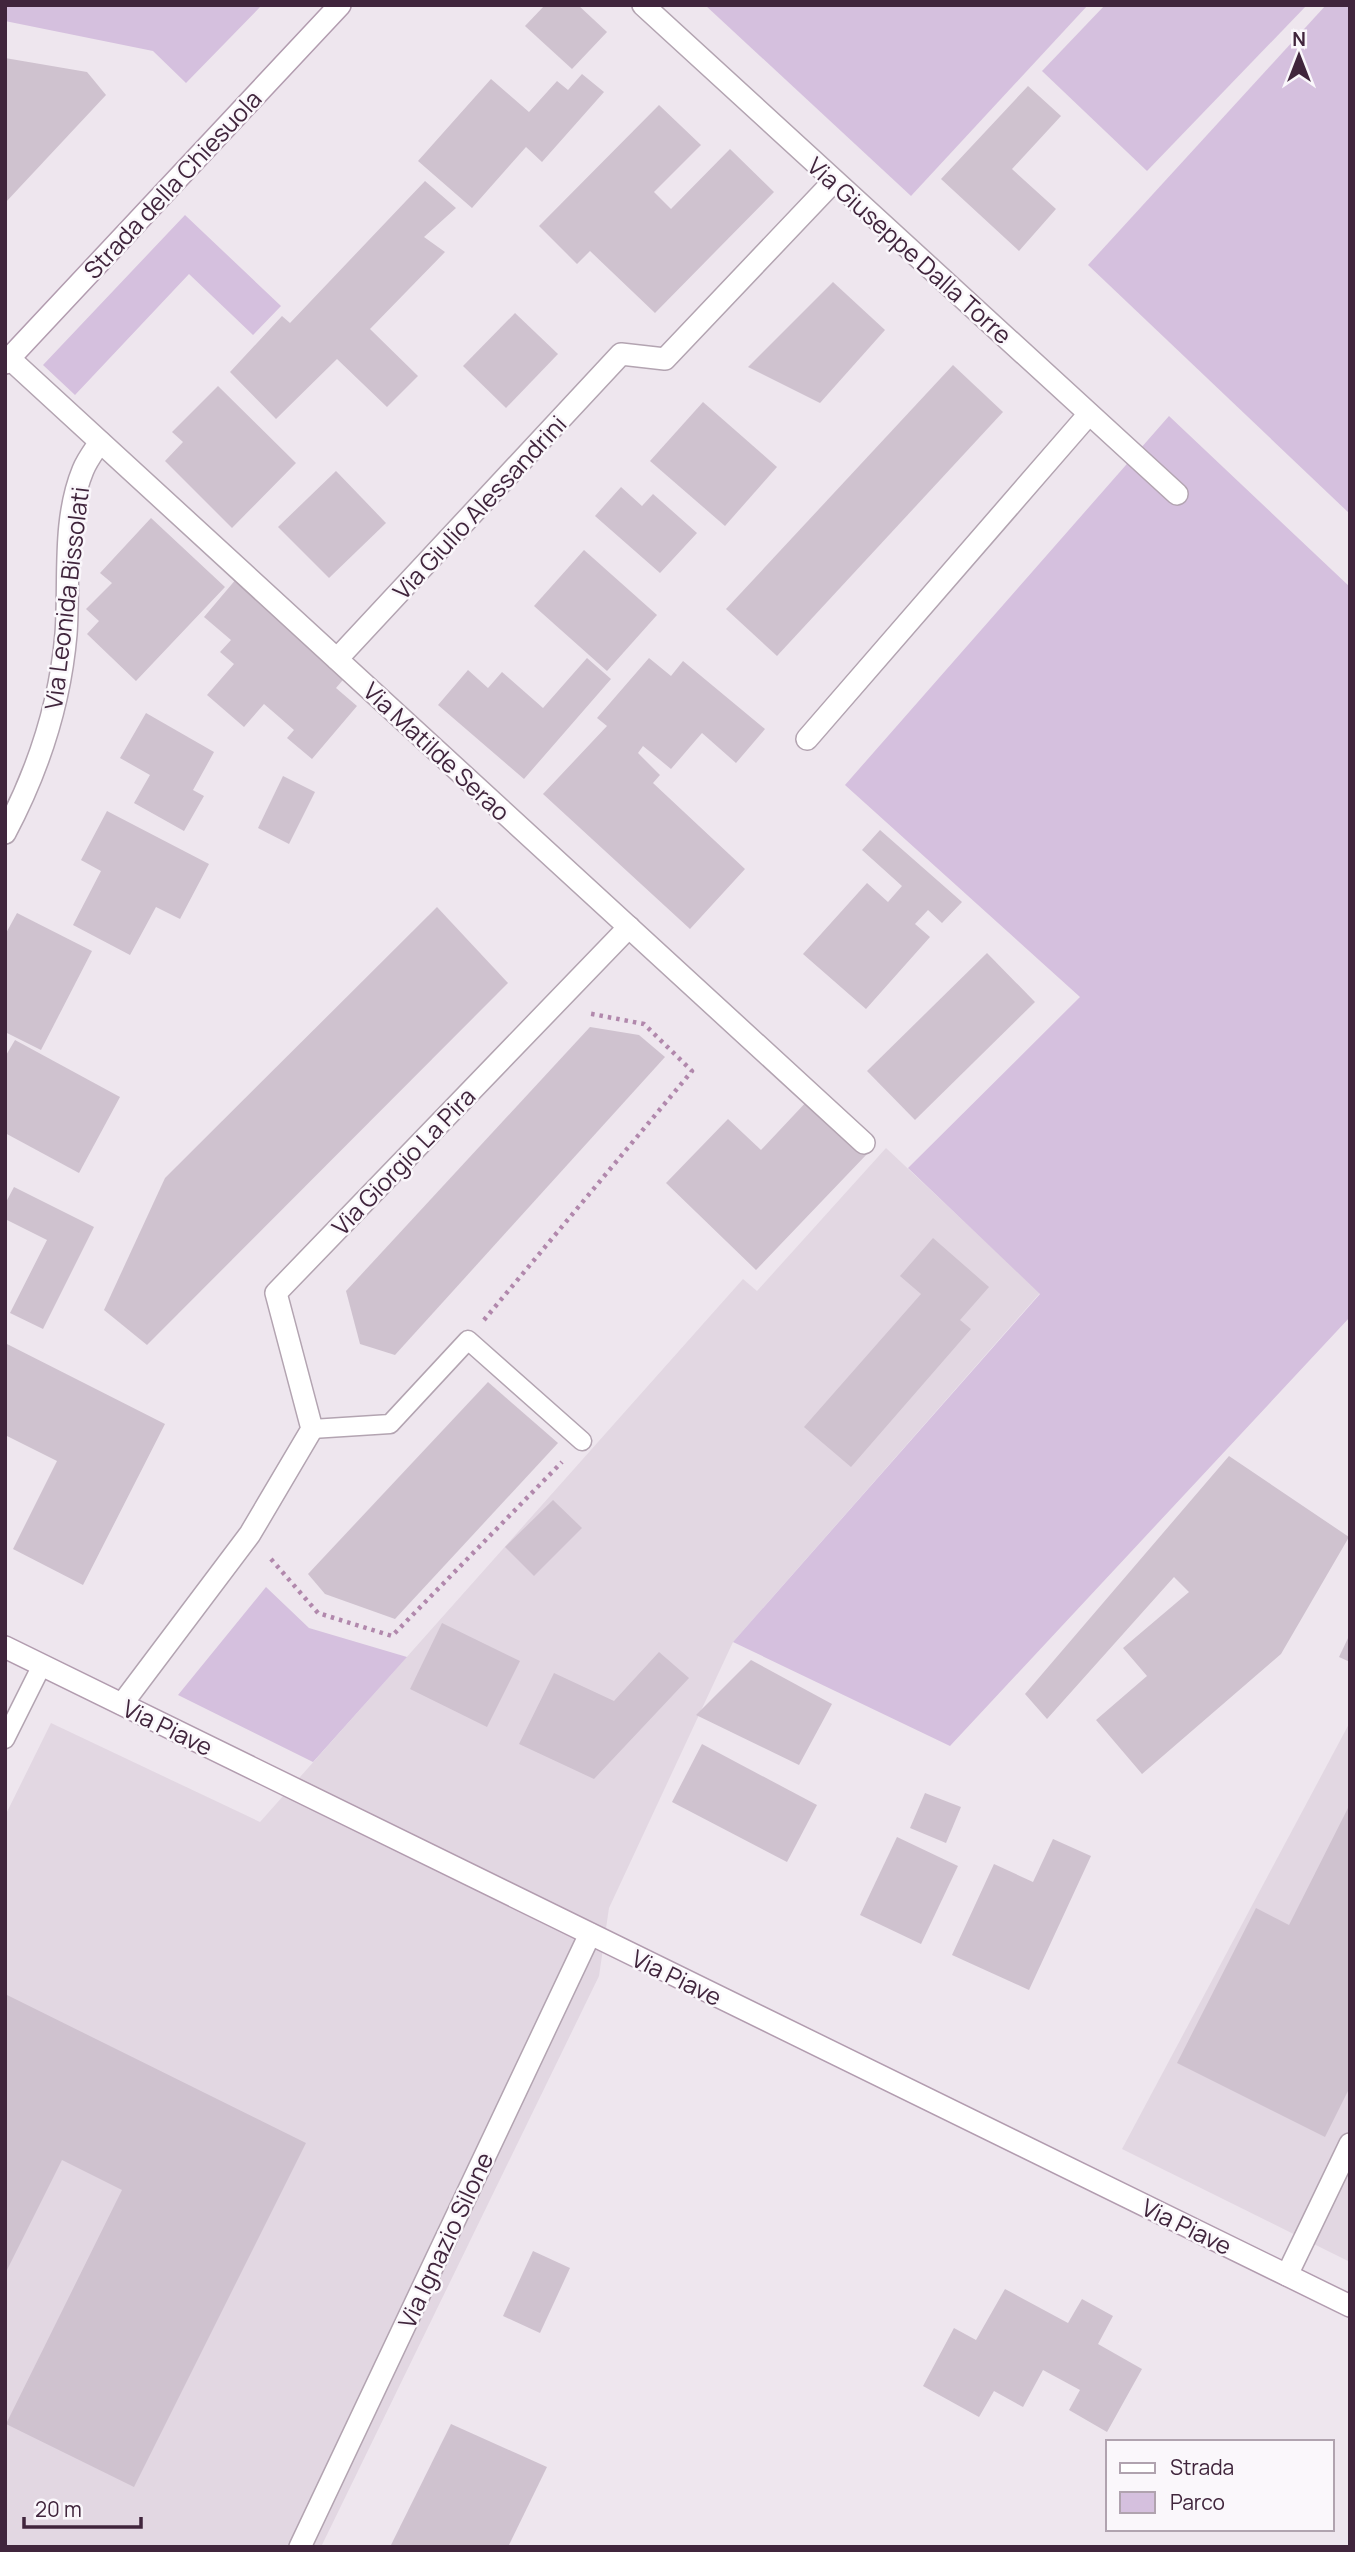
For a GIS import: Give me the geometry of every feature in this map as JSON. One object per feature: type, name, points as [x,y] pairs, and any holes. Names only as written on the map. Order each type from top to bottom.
[{"type":"street","name":"Strada della Chiesuola","points":[[7,361],[340,5]]},
{"type":"street","name":"Via Giuseppe Dalla Torre","points":[[643,5],[1177,494]]},
{"type":"street","name":"Via Giulio Alessandrini","points":[[337,659],[621,354],[665,359],[834,181]]},
{"type":"street","name":"Via Matilde Serao","points":[[7,361],[100,442],[864,1143]]},
{"type":"street","points":[[807,738],[1089,414]]},
{"type":"street","name":"Via Leonida Bissolati","points":[[5,833],[24,798],[49,729],[66,634],[70,528],[84,468],[100,442]]},
{"type":"street","name":"Via Giorgio La Pira","points":[[313,1429],[276,1293],[629,927]]},
{"type":"street","points":[[122,1704],[250,1534],[313,1429]]},
{"type":"street","name":"Via Piave","points":[[5,1647],[1350,2306]]},
{"type":"street","name":"Via Ignazio Silone","points":[[300,2547],[590,1934]]},
{"type":"street","points":[[1287,2275],[1350,2144]]},
{"type":"lane","points":[[313,1429],[390,1424],[468,1340],[582,1441]]},
{"type":"lane","points":[[5,1739],[42,1665]]},
{"type":"path","points":[[468,1340],[692,1070],[644,1024],[551,1007]]},
{"type":"path","points":[[250,1534],[318,1614],[392,1636],[582,1441]]},
{"type":"shaded area","points":[[886,1148],[1040,1293],[733,1642],[609,1908],[599,1976],[321,2547],[5,2547],[5,1816],[51,1723],[260,1822],[743,1279],[757,1291]]},
{"type":"shaded area","points":[[1350,1722],[1350,2262],[1122,2149]]},
{"type":"green space","points":[[5,5],[262,5],[186,83],[153,51],[5,21]]},
{"type":"green space","points":[[705,5],[1088,5],[911,196]]},
{"type":"green space","points":[[1105,5],[1307,5],[1147,171],[1042,71]]},
{"type":"green space","points":[[1326,5],[1350,5],[1350,514],[1088,265]]},
{"type":"green space","points":[[185,215],[281,306],[253,335],[189,274],[75,395],[43,365]]},
{"type":"green space","points":[[1169,416],[1350,587],[1350,1317],[950,1746],[733,1642],[1040,1294],[908,1168],[1080,997],[845,785]]},
{"type":"green space","points":[[266,1587],[309,1628],[407,1657],[313,1762],[178,1695]]},
{"type":"building","points":[[545,5],[578,5],[607,32],[572,69],[525,26]]},
{"type":"building","points":[[5,58],[87,72],[106,95],[5,203]]},
{"type":"building","points":[[582,74],[604,92],[542,162],[526,147],[472,208],[418,161],[491,79],[529,112],[557,81],[568,90]]},
{"type":"building","points":[[1028,86],[1061,116],[1012,169],[1056,209],[1019,251],[941,179]]},
{"type":"building","points":[[659,105],[701,145],[654,192],[671,209],[730,149],[774,192],[655,313],[590,251],[577,264],[539,226]]},
{"type":"building","points":[[425,181],[456,208],[424,237],[445,252],[370,329],[418,376],[387,407],[337,359],[276,419],[230,372],[282,316],[290,323]]},
{"type":"building","points":[[833,282],[885,330],[820,403],[748,367]]},
{"type":"building","points":[[515,313],[558,354],[506,408],[463,366]]},
{"type":"building","points":[[953,365],[1003,412],[777,656],[726,609]]},
{"type":"building","points":[[218,386],[296,463],[232,528],[165,461],[183,442],[172,432]]},
{"type":"building","points":[[703,402],[777,467],[725,526],[650,461]]},
{"type":"building","points":[[336,471],[386,523],[329,578],[278,527]]},
{"type":"building","points":[[621,487],[642,506],[653,494],[697,533],[660,573],[595,516]]},
{"type":"building","points":[[151,518],[225,587],[136,681],[87,634],[99,621],[86,609],[112,583],[100,573]]},
{"type":"building","points":[[584,550],[657,615],[607,671],[534,606]]},
{"type":"building","points":[[237,578],[348,674],[336,688],[357,706],[312,759],[287,738],[294,730],[264,704],[244,727],[207,695],[234,664],[220,652],[231,640],[204,617]]},
{"type":"building","points":[[587,658],[611,679],[524,779],[438,705],[468,670],[488,688],[502,672],[543,708]]},
{"type":"building","points":[[649,658],[671,676],[683,661],[765,729],[736,763],[702,733],[671,769],[643,746],[638,753],[660,775],[653,783],[745,869],[690,929],[543,794],[607,726],[597,718]]},
{"type":"building","points":[[146,713],[214,752],[193,790],[204,796],[184,831],[134,803],[150,775],[120,758]]},
{"type":"building","points":[[283,776],[315,792],[289,844],[258,828]]},
{"type":"building","points":[[107,811],[209,864],[180,919],[156,907],[130,955],[73,925],[101,871],[81,860]]},
{"type":"building","points":[[880,830],[962,902],[942,923],[928,910],[915,924],[930,937],[866,1009],[803,954],[867,883],[888,902],[902,886],[862,850]]},
{"type":"building","points":[[437,907],[508,983],[147,1345],[104,1310],[165,1178]]},
{"type":"building","points":[[17,913],[92,951],[41,1050],[5,1032],[5,935]]},
{"type":"building","points":[[987,953],[1035,1002],[915,1120],[867,1071]]},
{"type":"building","points":[[590,1027],[639,1035],[665,1057],[395,1355],[360,1344],[346,1291]]},
{"type":"building","points":[[15,1040],[120,1097],[79,1173],[5,1133],[5,1057]]},
{"type":"building","points":[[809,1099],[867,1154],[756,1270],[666,1183],[728,1119],[761,1150]]},
{"type":"building","points":[[14,1187],[94,1227],[43,1329],[10,1313],[47,1240],[5,1219],[5,1204]]},
{"type":"building","points":[[933,1238],[989,1287],[960,1320],[971,1329],[851,1467],[804,1427],[921,1294],[900,1276]]},
{"type":"building","points":[[5,1343],[165,1424],[83,1585],[13,1549],[57,1461],[5,1435]]},
{"type":"building","points":[[488,1382],[558,1443],[395,1619],[325,1594],[308,1574]]},
{"type":"building","points":[[1229,1456],[1349,1537],[1281,1654],[1142,1774],[1096,1720],[1147,1676],[1123,1648],[1189,1592],[1174,1577],[1047,1719],[1025,1694]]},
{"type":"building","points":[[553,1500],[582,1528],[534,1576],[505,1547]]},
{"type":"building","points":[[442,1623],[520,1661],[487,1727],[410,1689]]},
{"type":"building","points":[[1350,1634],[1350,1662],[1339,1657]]},
{"type":"building","points":[[659,1652],[689,1678],[594,1779],[519,1744],[554,1673],[614,1701]]},
{"type":"building","points":[[751,1660],[832,1704],[799,1765],[696,1715]]},
{"type":"building","points":[[702,1744],[817,1805],[787,1862],[672,1802]]},
{"type":"building","points":[[925,1793],[961,1807],[946,1843],[910,1828]]},
{"type":"building","points":[[1350,1804],[1350,2087],[1325,2137],[1177,2063],[1256,1908],[1289,1925]]},
{"type":"building","points":[[897,1837],[958,1866],[921,1944],[860,1915]]},
{"type":"building","points":[[1053,1839],[1091,1856],[1029,1990],[952,1955],[994,1864],[1033,1882]]},
{"type":"building","points":[[5,1994],[306,2143],[134,2487],[6,2424],[122,2190],[62,2160],[5,2274]]},
{"type":"building","points":[[533,2251],[570,2268],[540,2333],[503,2316]]},
{"type":"building","points":[[1005,2289],[1068,2323],[1082,2299],[1113,2316],[1098,2344],[1142,2369],[1107,2432],[1069,2410],[1080,2390],[1043,2370],[1023,2407],[994,2391],[979,2417],[923,2386],[954,2328],[976,2340]]},
{"type":"building","points":[[451,2424],[547,2467],[508,2547],[390,2547]]}]
